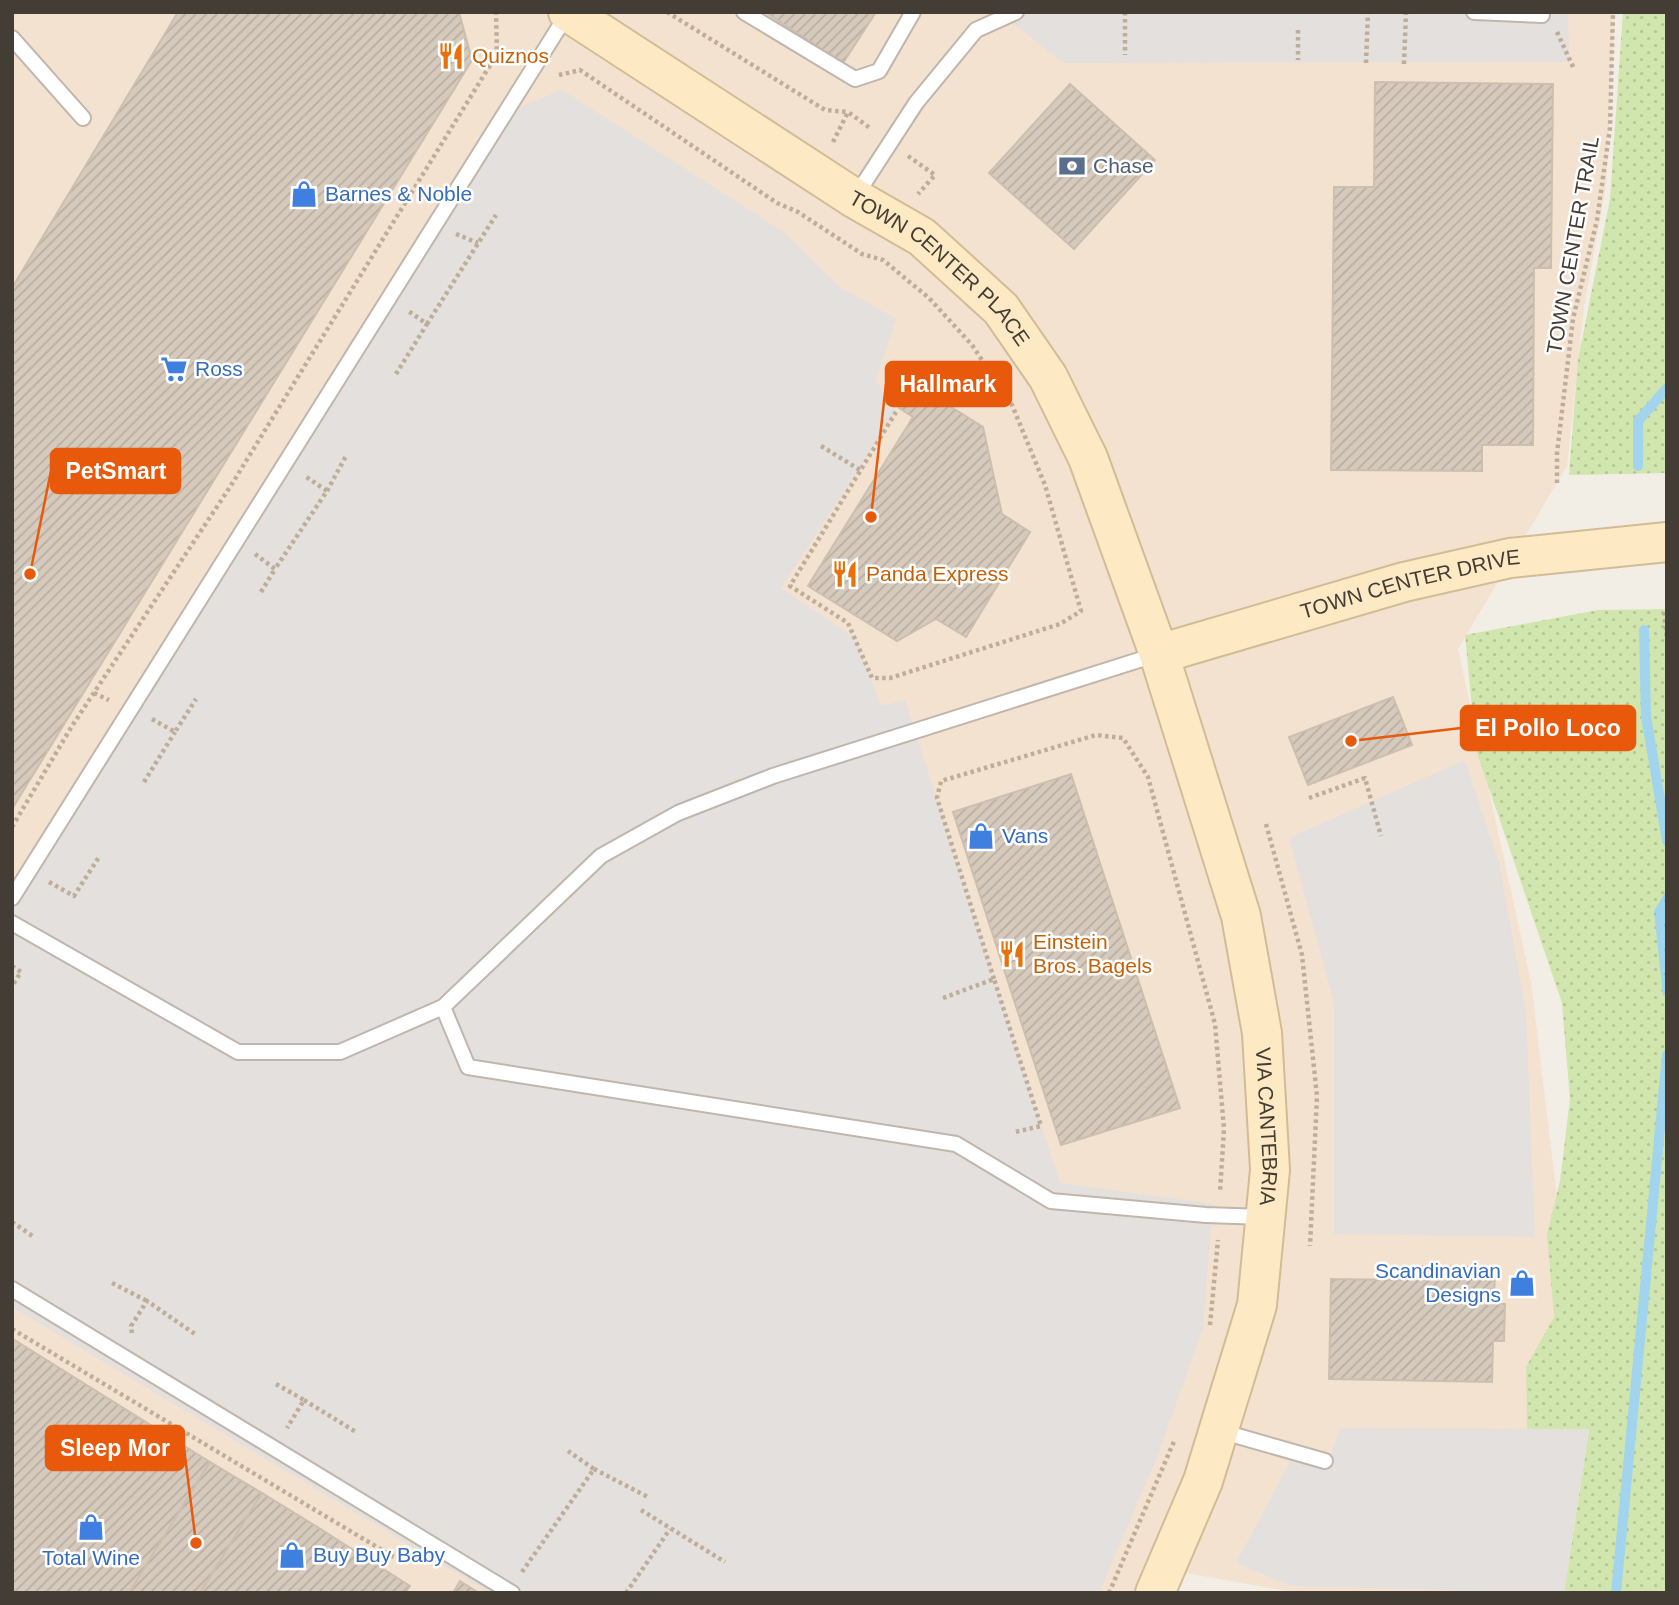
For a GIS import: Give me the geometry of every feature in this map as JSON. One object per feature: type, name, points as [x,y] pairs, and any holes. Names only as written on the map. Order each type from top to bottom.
[{"type":"main road","name":"TOWN CENTER PLACE","points":[[568,12],[854,198],[922,237],[1001,309],[1048,377],[1088,458],[1159,654]]},
{"type":"main road","name":"TOWN CENTER DRIVE","points":[[1159,654],[1404,582],[1510,558],[1667,542]]},
{"type":"main road","name":"VIA CANTEBRIA","points":[[1155,1593],[1203,1481],[1257,1305],[1268,1217],[1270,1170],[1262,1033],[1241,916],[1159,654]]},
{"type":"lane","points":[[12,898],[568,12]]},
{"type":"lane","points":[[744,12],[855,79],[879,71],[913,12]]},
{"type":"lane","points":[[854,198],[916,103],[976,30],[1016,12]]},
{"type":"lane","points":[[1474,12],[1542,15]]},
{"type":"lane","points":[[12,38],[83,118]]},
{"type":"lane","points":[[12,923],[238,1052],[341,1052],[443,1007],[601,856],[678,813],[773,776],[1159,654]]},
{"type":"lane","points":[[443,1007],[468,1067],[956,1144],[1051,1201],[1268,1217]]},
{"type":"lane","points":[[12,1289],[510,1592]]},
{"type":"lane","points":[[1218,1430],[1325,1461]]},
{"type":"path","points":[[12,827],[72,726],[230,487],[497,54],[496,12]]},
{"type":"path","points":[[667,12],[825,110],[848,112]]},
{"type":"path","points":[[1125,12],[1125,55]]},
{"type":"path","points":[[1366,63],[1368,12]]},
{"type":"path","points":[[1404,64],[1406,12]]},
{"type":"path","name":"TOWN CENTER TRAIL","points":[[1557,483],[1557,453],[1573,319],[1597,220],[1610,128],[1613,12]]},
{"type":"path","points":[[1542,15],[1561,37],[1574,69]]},
{"type":"path","points":[[1298,30],[1298,60]]},
{"type":"path","points":[[552,84],[560,74],[580,70],[778,203],[797,212],[862,254],[883,260],[929,298],[972,345],[1012,405],[1045,485],[1081,611],[1060,624],[890,678],[872,678],[848,623],[790,586],[896,412]]},
{"type":"path","points":[[427,324],[496,215]]},
{"type":"path","points":[[821,446],[860,470]]},
{"type":"path","points":[[327,491],[346,456]]},
{"type":"path","points":[[261,592],[275,569]]},
{"type":"path","points":[[1664,612],[1667,639]]},
{"type":"path","points":[[144,782],[175,732]]},
{"type":"path","points":[[1015,1132],[1041,1126],[937,798],[941,781],[1096,735],[1123,738],[1148,777],[1214,1024],[1224,1129],[1209,1334]]},
{"type":"path","points":[[1309,798],[1365,778],[1381,836]]},
{"type":"path","points":[[1266,824],[1302,955],[1317,1096],[1310,1246]]},
{"type":"path","points":[[29,870],[74,896],[99,857]]},
{"type":"path","points":[[12,966],[21,972],[12,986]]},
{"type":"path","points":[[943,998],[994,979]]},
{"type":"path","points":[[12,1222],[34,1237]]},
{"type":"path","points":[[112,1283],[147,1301]]},
{"type":"path","points":[[12,1329],[391,1556],[417,1562]]},
{"type":"path","points":[[304,1400],[356,1432]]},
{"type":"path","points":[[1109,1593],[1175,1438]]},
{"type":"path","points":[[568,1451],[594,1469],[648,1497]]},
{"type":"path","points":[[510,1592],[594,1469]]},
{"type":"path","points":[[640,1510],[726,1562]]},
{"type":"path","points":[[626,1593],[670,1529]]},
{"type":"shaded area","points":[[12,12],[1615,12],[1606,186],[1584,307],[1567,466],[1458,649],[1531,982],[1562,1238],[1541,1423],[1573,1593],[1287,1591],[1147,1566],[1133,1593],[12,1593]]},
{"type":"shaded area","points":[[999,12],[1568,12],[1569,62],[1063,63]]},
{"type":"shaded area","points":[[562,90],[785,233],[841,288],[896,319],[876,380],[896,412],[781,588],[855,638],[881,706],[905,700],[1060,1183],[1213,1204],[1203,1328],[1158,1455],[1099,1593],[490,1593],[12,1307],[12,895],[504,114]]},
{"type":"shaded area","points":[[1465,760],[1499,862],[1526,1011],[1535,1237],[1334,1234],[1334,1003],[1289,838]]},
{"type":"shaded area","points":[[1340,1428],[1589,1429],[1564,1593],[1292,1586],[1236,1563],[1295,1453],[1329,1461]]},
{"type":"green space","points":[[1623,12],[1667,12],[1667,473],[1569,475],[1578,360],[1610,199]]},
{"type":"green space","points":[[1667,609],[1667,1593],[1564,1593],[1589,1430],[1527,1429],[1526,1367],[1554,1317],[1547,1234],[1560,1181],[1570,1099],[1562,1003],[1476,750],[1465,635],[1598,610]]},
{"type":"water","points":[[1667,889],[1667,994],[1663,996],[1654,911]]},
{"type":"building","points":[[178,12],[459,12],[472,60],[12,809],[12,288]]},
{"type":"building","points":[[765,12],[876,12],[843,63]]},
{"type":"building","points":[[1375,82],[1553,84],[1551,268],[1534,268],[1533,445],[1482,445],[1482,471],[1331,470],[1334,187],[1374,187]]},
{"type":"building","name":"Chase","points":[[1070,84],[1155,160],[1074,249],[989,173]]},
{"type":"building","points":[[914,384],[983,427],[1002,514],[1030,532],[966,637],[936,619],[897,641],[808,586],[913,417],[899,408]]},
{"type":"building","points":[[1393,697],[1412,745],[1308,785],[1289,737]]},
{"type":"building","points":[[1071,774],[1180,1108],[1061,1145],[953,812]]},
{"type":"building","points":[[1404,1266],[1495,1267],[1494,1304],[1505,1304],[1504,1341],[1493,1341],[1492,1382],[1329,1379],[1331,1279],[1404,1280]]},
{"type":"building","name":"Total Wine","points":[[13,1339],[210,1462],[129,1593],[12,1593]]},
{"type":"building","points":[[210,1462],[262,1493],[200,1593],[129,1593]]},
{"type":"building","name":"Buy Buy Baby","points":[[262,1493],[410,1586],[405,1593],[200,1593]]},
{"type":"building","points":[[460,1581],[479,1593],[453,1593]]},
{"type":"waterway","points":[[1638,466],[1638,421],[1667,388]]},
{"type":"waterway","points":[[1644,630],[1646,716],[1667,841]]},
{"type":"waterway","points":[[1616,1593],[1667,1055]]},
{"type":"place","name":"Quiznos","points":[[451,56]]},
{"type":"place","name":"Chase","points":[[1072,166]]},
{"type":"place","name":"Barnes & Noble","points":[[304,194]]},
{"type":"place","name":"Ross","points":[[174,369]]},
{"type":"place","name":"Hallmark","points":[[871,517]]},
{"type":"place","name":"PetSmart","points":[[30,574]]},
{"type":"place","name":"Panda Express","points":[[845,574]]},
{"type":"place","name":"El Pollo Loco","points":[[1351,741]]},
{"type":"place","name":"Vans","points":[[981,836]]},
{"type":"place","name":"Einstein Bros. Bagels","points":[[1012,954]]},
{"type":"place","name":"Scandinavian Designs","points":[[1522,1283]]},
{"type":"place","name":"Total Wine","points":[[91,1527]]},
{"type":"place","name":"Sleep Mor","points":[[196,1543]]},
{"type":"place","name":"Buy Buy Baby","points":[[292,1555]]}]
